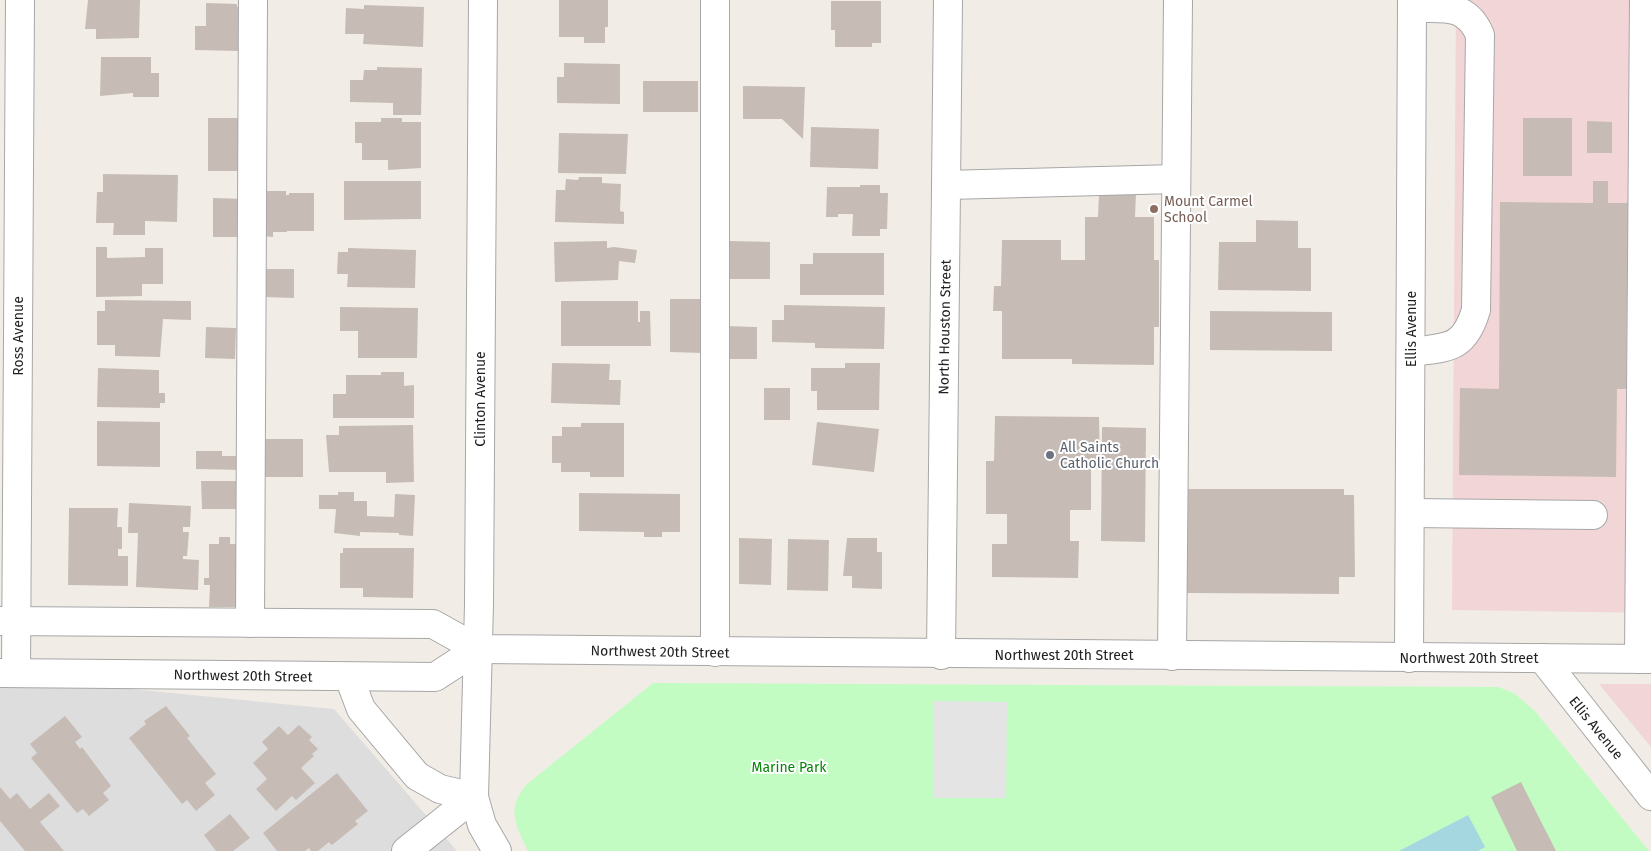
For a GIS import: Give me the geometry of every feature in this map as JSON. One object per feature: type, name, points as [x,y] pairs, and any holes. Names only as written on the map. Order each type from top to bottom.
[{"type":"street","name":"Ross Avenue","points":[[8,673],[20,0]]},
{"type":"street","points":[[250,623],[253,0]]},
{"type":"street","name":"Clinton Avenue","points":[[483,0],[478,649],[474,798],[482,825],[496,851]]},
{"type":"street","points":[[715,0],[715,652]]},
{"type":"street","name":"North Houston Street","points":[[941,654],[948,0]]},
{"type":"street","points":[[1172,656],[1178,0]]},
{"type":"street","points":[[1644,0],[1648,103],[1645,659]]},
{"type":"street","points":[[1411,352],[1448,347],[1459,341],[1470,330],[1476,310],[1480,35],[1474,21],[1462,12],[1412,4]]},
{"type":"street","name":"Ellis Avenue","points":[[1409,658],[1412,4]]},
{"type":"street","points":[[946,185],[1176,179]]},
{"type":"street","points":[[1410,513],[1593,515]]},
{"type":"street","name":"Northwest 20th Street","points":[[8,621],[433,624],[478,649],[1645,659]]},
{"type":"street","name":"Northwest 20th Street","points":[[8,673],[435,677],[478,649]]},
{"type":"street","name":"Ellis Avenue","points":[[1542,658],[1651,796]]},
{"type":"street","points":[[349,677],[361,709],[416,776],[440,789],[474,798]]},
{"type":"street","points":[[406,851],[474,798]]},
{"type":"shaded area","points":[[1456,0],[1651,0],[1651,613],[1452,610]]},
{"type":"shaded area","points":[[49,681],[334,709],[457,851],[0,851],[0,683]]},
{"type":"shaded area","points":[[1599,684],[1651,684],[1651,747]]},
{"type":"shaded area","points":[[934,701],[1007,702],[1006,798],[933,798]]},
{"type":"green space","name":"Marine Park","points":[[653,683],[1498,687],[1514,693],[1535,711],[1649,851],[528,851],[516,825],[516,801],[520,793],[527,784]]},
{"type":"water","points":[[1468,815],[1485,847],[1478,851],[1399,851]]},
{"type":"building","points":[[88,0],[140,0],[139,38],[96,39],[96,29],[85,29]]},
{"type":"building","points":[[559,0],[608,0],[608,27],[605,27],[605,43],[584,43],[584,37],[559,37]]},
{"type":"building","points":[[831,1],[881,1],[881,43],[872,43],[872,47],[835,47],[835,30],[831,30]]},
{"type":"building","points":[[206,3],[237,4],[237,7],[240,7],[239,51],[195,50],[195,26],[206,26]]},
{"type":"building","points":[[364,5],[424,7],[423,47],[363,44],[364,34],[345,34],[346,8],[364,9]]},
{"type":"building","points":[[101,57],[151,57],[151,73],[159,73],[159,97],[133,97],[133,93],[100,96]]},
{"type":"building","points":[[564,63],[620,64],[620,104],[557,103],[557,77],[564,77]]},
{"type":"building","points":[[377,67],[422,68],[421,115],[393,115],[393,103],[350,102],[350,80],[363,80],[364,70],[377,70]]},
{"type":"building","points":[[643,81],[698,81],[698,112],[643,112]]},
{"type":"building","points":[[743,86],[805,87],[803,139],[782,119],[743,119]]},
{"type":"building","points":[[208,118],[242,118],[242,171],[208,171]]},
{"type":"building","points":[[381,118],[402,118],[402,122],[421,122],[421,168],[388,170],[388,160],[362,160],[362,143],[355,143],[355,122],[381,122]]},
{"type":"building","points":[[1523,118],[1572,118],[1572,176],[1523,176]]},
{"type":"building","points":[[1587,121],[1612,122],[1612,153],[1587,153]]},
{"type":"building","points":[[811,127],[879,129],[878,169],[810,167]]},
{"type":"building","points":[[559,133],[628,134],[626,174],[558,173]]},
{"type":"building","points":[[103,174],[178,175],[177,222],[145,221],[145,235],[113,235],[114,223],[96,223],[97,192],[103,192]]},
{"type":"building","points":[[579,177],[602,177],[602,183],[621,184],[620,211],[624,212],[624,224],[555,222],[556,190],[565,190],[566,179],[578,180]]},
{"type":"building","points":[[344,181],[421,181],[421,219],[344,220]]},
{"type":"building","points":[[1593,181],[1608,181],[1608,203],[1628,203],[1626,389],[1617,389],[1616,477],[1459,475],[1460,388],[1499,389],[1500,202],[1593,203]]},
{"type":"building","points":[[860,185],[880,185],[880,193],[888,193],[887,229],[880,229],[880,236],[852,236],[853,214],[838,214],[838,217],[826,217],[827,187],[860,187]]},
{"type":"building","points":[[263,191],[286,191],[286,195],[289,195],[289,193],[314,193],[314,231],[273,232],[273,237],[262,236]]},
{"type":"building","points":[[1099,193],[1136,193],[1135,217],[1154,217],[1154,260],[1159,260],[1159,327],[1154,327],[1154,365],[1072,364],[1072,359],[1002,359],[1002,311],[993,311],[994,286],[1001,286],[1002,240],[1061,240],[1061,260],[1085,260],[1085,217],[1098,217]]},
{"type":"building","points":[[213,198],[245,199],[244,237],[213,237]]},
{"type":"building","points":[[1256,220],[1298,221],[1298,248],[1311,248],[1311,291],[1218,290],[1219,242],[1256,242]]},
{"type":"building","points":[[607,241],[607,248],[637,250],[635,263],[619,261],[618,280],[555,282],[554,242]]},
{"type":"building","points":[[729,241],[770,242],[770,279],[728,279]]},
{"type":"building","points":[[96,247],[107,247],[107,258],[145,257],[145,248],[163,248],[163,284],[142,284],[142,296],[96,297]]},
{"type":"building","points":[[348,248],[416,250],[415,288],[347,287],[348,274],[337,274],[338,252],[348,252]]},
{"type":"building","points":[[813,253],[884,253],[884,295],[800,295],[800,264],[813,264]]},
{"type":"building","points":[[264,269],[294,269],[294,298],[264,297]]},
{"type":"building","points":[[670,299],[703,299],[703,353],[670,352]]},
{"type":"building","points":[[105,300],[191,301],[191,320],[163,319],[160,357],[115,356],[115,345],[97,345],[97,311],[105,311]]},
{"type":"building","points":[[561,301],[638,301],[638,322],[640,322],[640,311],[650,311],[651,346],[561,346]]},
{"type":"building","points":[[784,305],[885,307],[884,349],[815,348],[815,343],[772,342],[772,320],[784,320]]},
{"type":"building","points":[[340,307],[418,308],[417,358],[358,358],[358,331],[340,331]]},
{"type":"building","points":[[1210,311],[1332,312],[1332,351],[1210,350]]},
{"type":"building","points":[[725,326],[757,327],[757,359],[725,359]]},
{"type":"building","points":[[206,327],[236,328],[235,359],[205,358]]},
{"type":"building","points":[[552,363],[610,364],[609,380],[621,380],[620,405],[551,403]]},
{"type":"building","points":[[845,363],[880,363],[879,410],[817,410],[817,391],[811,391],[811,368],[845,368]]},
{"type":"building","points":[[98,368],[159,370],[159,393],[165,393],[165,403],[160,403],[160,408],[97,407]]},
{"type":"building","points":[[381,372],[404,372],[404,386],[414,385],[414,418],[333,418],[333,394],[346,394],[346,375],[381,375]]},
{"type":"building","points":[[764,388],[790,388],[790,420],[764,420]]},
{"type":"building","points":[[995,416],[1099,417],[1100,461],[1091,461],[1091,510],[1070,510],[1070,541],[1079,541],[1078,578],[992,577],[992,544],[1007,544],[1007,514],[986,514],[986,461],[994,461]]},
{"type":"building","points":[[97,421],[160,422],[160,467],[97,466]]},
{"type":"building","points":[[817,422],[879,429],[874,472],[812,465]]},
{"type":"building","points":[[581,423],[624,423],[624,477],[590,477],[590,472],[561,472],[561,463],[552,463],[552,436],[562,436],[562,427],[581,427]]},
{"type":"building","points":[[413,425],[414,482],[386,483],[386,472],[329,472],[326,435],[339,435],[339,426]]},
{"type":"building","points":[[1102,427],[1146,428],[1145,542],[1101,541]]},
{"type":"building","points":[[264,439],[303,439],[303,477],[264,477]]},
{"type":"building","points":[[196,451],[222,451],[222,456],[243,456],[243,470],[196,469]]},
{"type":"building","points":[[201,481],[242,481],[242,509],[202,509]]},
{"type":"building","points":[[1187,489],[1344,489],[1344,495],[1354,495],[1355,577],[1339,577],[1339,594],[1187,593]]},
{"type":"building","points":[[338,492],[354,492],[354,501],[367,501],[367,516],[394,517],[395,494],[415,495],[413,536],[399,535],[399,533],[360,532],[360,536],[334,533],[336,509],[319,509],[319,495],[338,495]]},
{"type":"building","points":[[579,493],[680,494],[680,532],[662,532],[662,537],[644,537],[644,532],[579,531]]},
{"type":"building","points":[[129,503],[191,506],[190,527],[183,527],[183,532],[189,532],[187,556],[183,556],[183,559],[199,560],[198,590],[136,587],[138,533],[128,533]]},
{"type":"building","points":[[69,508],[118,508],[117,527],[122,527],[122,549],[118,549],[118,556],[128,556],[128,586],[68,585]]},
{"type":"building","points":[[219,537],[230,537],[230,544],[241,544],[240,607],[209,607],[210,585],[204,585],[204,578],[209,578],[209,544],[219,544]]},
{"type":"building","points":[[739,538],[772,539],[771,585],[739,584]]},
{"type":"building","points":[[847,538],[877,538],[877,552],[882,552],[882,589],[852,588],[852,576],[843,576]]},
{"type":"building","points":[[788,539],[829,540],[828,591],[787,590]]},
{"type":"building","points":[[343,548],[414,548],[413,598],[363,597],[363,588],[340,588],[340,553],[343,553]]},
{"type":"building","points":[[166,706],[190,736],[187,738],[216,774],[205,783],[215,795],[196,811],[187,800],[182,804],[129,738],[146,724],[144,721]]},
{"type":"building","points":[[65,716],[82,737],[75,742],[80,749],[82,747],[111,786],[103,793],[109,800],[89,816],[83,809],[77,813],[31,758],[37,753],[30,744]]},
{"type":"building","points":[[299,725],[312,737],[309,740],[318,749],[312,754],[314,756],[301,768],[315,783],[296,800],[292,796],[276,811],[256,789],[267,779],[253,763],[268,749],[262,742],[279,726],[288,735]]},
{"type":"building","points":[[337,773],[368,811],[355,821],[358,824],[332,845],[329,842],[318,851],[311,851],[309,848],[305,851],[277,851],[263,833]]},
{"type":"building","points":[[1521,782],[1556,851],[1517,851],[1491,797]]},
{"type":"building","points":[[0,787],[10,799],[17,793],[30,809],[49,793],[60,806],[40,822],[64,851],[25,851],[0,821]]},
{"type":"building","points":[[230,814],[250,838],[233,851],[216,851],[204,835]]},
{"type":"place","name":"Mount Carmel School","points":[[1154,209]]},
{"type":"place","name":"All Saints Catholic Church","points":[[1050,455]]}]
